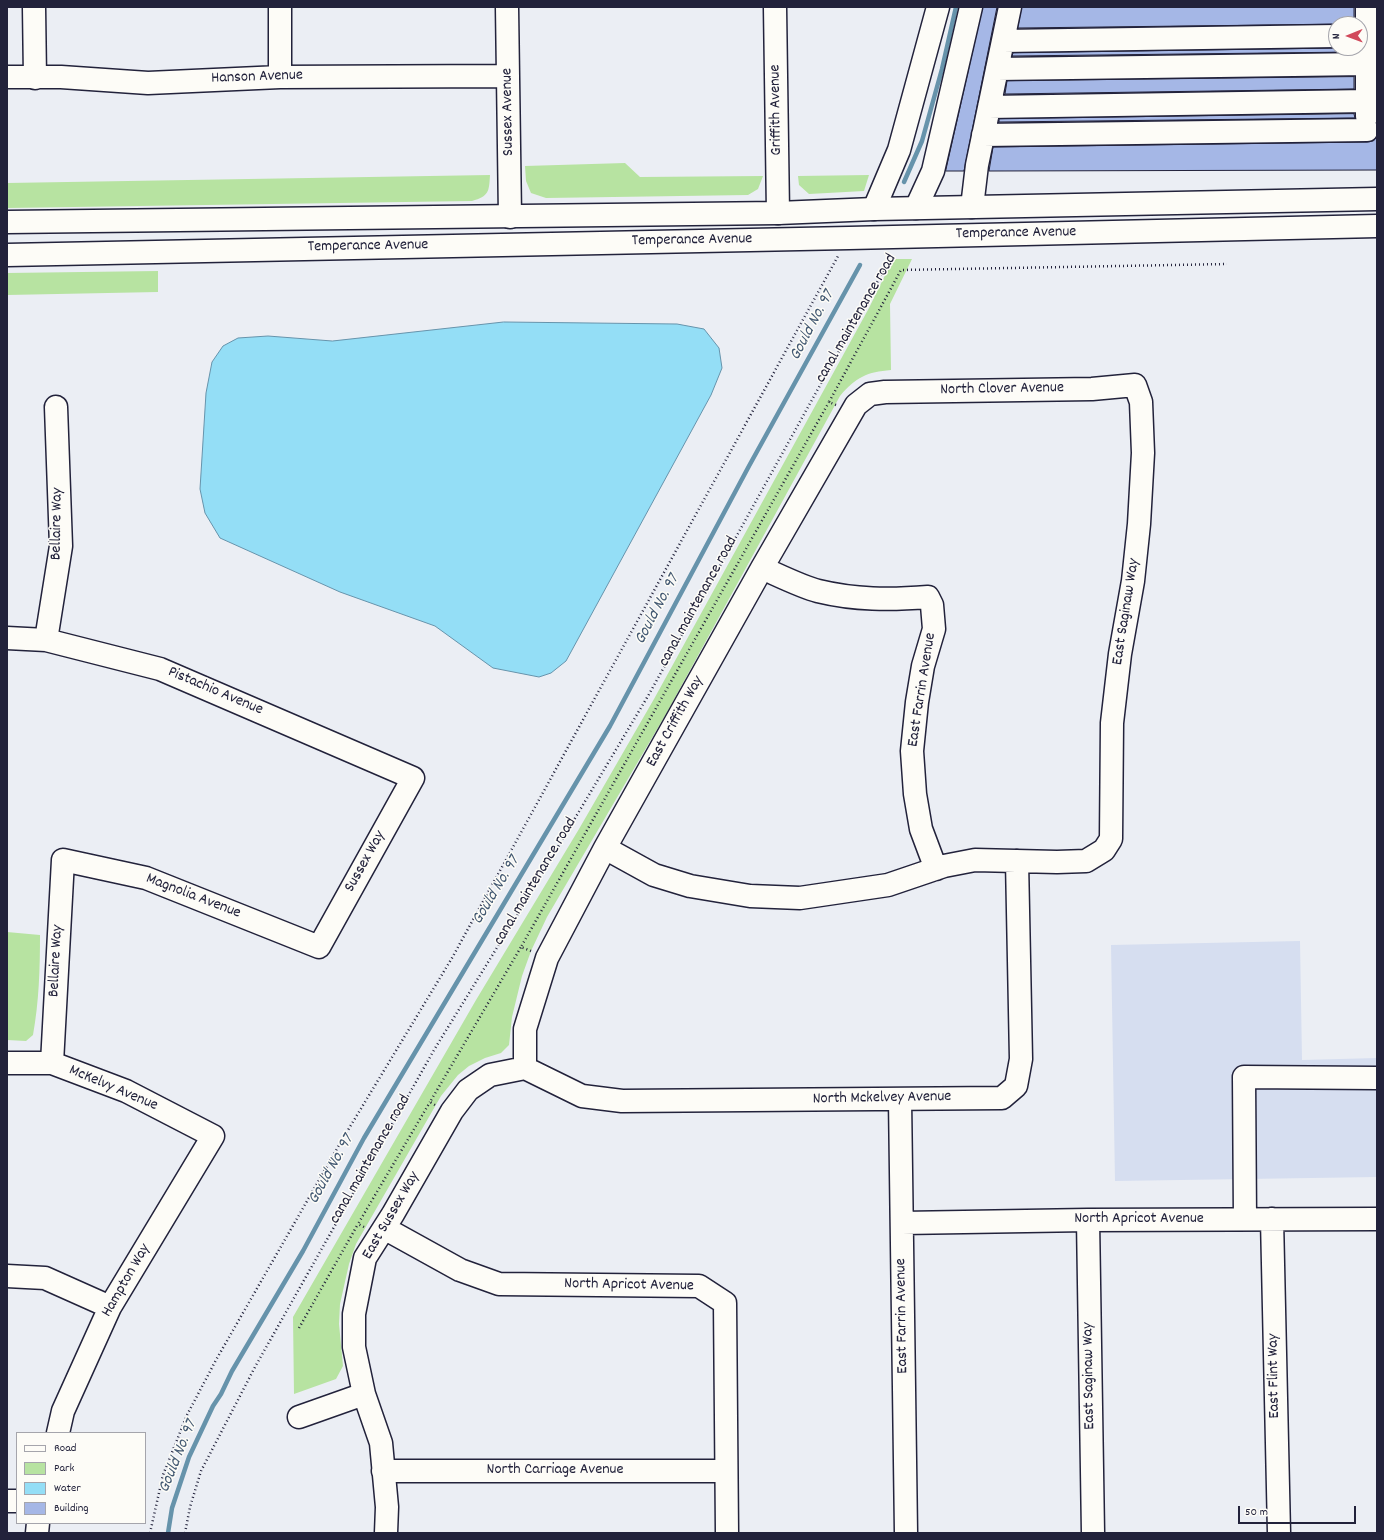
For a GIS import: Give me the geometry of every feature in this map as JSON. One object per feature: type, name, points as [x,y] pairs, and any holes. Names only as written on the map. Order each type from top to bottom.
[{"type":"street","points":[[34,7],[35,78]]},
{"type":"street","points":[[280,7],[280,77]]},
{"type":"street","name":"Sussex Avenue","points":[[507,7],[510,217]]},
{"type":"street","name":"Griffith Avenue","points":[[775,7],[778,213]]},
{"type":"street","points":[[874,209],[900,150],[938,7]]},
{"type":"street","points":[[916,208],[933,171],[971,7]]},
{"type":"street","points":[[972,207],[977,165],[1010,7]]},
{"type":"street","points":[[1003,41],[1328,36]]},
{"type":"street","points":[[983,135],[1372,129],[1367,56]]},
{"type":"street","points":[[997,69],[1367,64]]},
{"type":"street","name":"Hanson Avenue","points":[[7,77],[61,77],[148,83],[280,77],[508,76]]},
{"type":"street","points":[[989,107],[1370,96]]},
{"type":"street","name":"Temperance Avenue","points":[[7,222],[778,213],[916,208],[1377,199]]},
{"type":"street","points":[[619,242],[642,231],[756,229],[766,225],[778,213]]},
{"type":"street","name":"Temperance Avenue","points":[[7,254],[1377,226]]},
{"type":"street","name":"North Clover Avenue","points":[[870,394],[885,392],[1092,389],[1135,385]]},
{"type":"street","name":"East Saginaw Way","points":[[1017,861],[1086,861],[1104,850],[1111,839],[1112,723],[1120,654],[1133,581],[1139,524],[1142,446],[1141,402],[1135,385]]},
{"type":"street","name":"East Criffith Way","points":[[525,1068],[525,1029],[546,958],[605,848],[851,412],[856,405],[870,394]]},
{"type":"street","name":"Bellaire Way","points":[[46,640],[61,546],[56,407]]},
{"type":"street","name":"East Farrin Avenue","points":[[762,568],[817,591],[855,598],[889,600],[928,597],[932,605],[934,629],[923,666],[912,751],[915,794],[921,829],[936,869]]},
{"type":"street","name":"Pistachio Avenue","points":[[7,638],[46,640],[160,669],[413,778]]},
{"type":"street","name":"Sussex Way","points":[[319,947],[413,778]]},
{"type":"street","points":[[605,848],[654,875],[690,886],[750,896],[800,898],[888,885],[944,866],[974,860],[1017,861]]},
{"type":"street","name":"Bellaire Way","points":[[52,1063],[63,860]]},
{"type":"street","name":"Magnolia Avenue","points":[[63,860],[146,878],[319,947]]},
{"type":"street","name":"North Mckelvey Avenue","points":[[525,1068],[582,1096],[622,1101],[1002,1098],[1016,1086],[1021,1059],[1017,861]]},
{"type":"street","name":"McKelvy Avenue","points":[[7,1062],[52,1063],[126,1091],[213,1136]]},
{"type":"street","name":"East Sussex Way","points":[[386,1533],[387,1507],[381,1443],[364,1394],[354,1347],[354,1314],[365,1258],[382,1232],[451,1113],[468,1090],[490,1075],[525,1068]]},
{"type":"street","points":[[1245,1219],[1244,1077],[1377,1078]]},
{"type":"street","name":"East Farrin Avenue","points":[[900,1099],[906,1533]]},
{"type":"street","name":"Hampton Way","points":[[58,1432],[63,1411],[110,1307],[213,1136]]},
{"type":"street","name":"East Flint Way","points":[[1272,1219],[1278,1533]]},
{"type":"street","name":"North Apricot Avenue","points":[[902,1223],[1088,1220],[1377,1219]]},
{"type":"street","name":"East Saginaw Way","points":[[1088,1220],[1093,1533]]},
{"type":"street","name":"North Apricot Avenue","points":[[382,1232],[460,1270],[499,1284],[699,1286],[725,1303],[727,1533]]},
{"type":"street","points":[[7,1276],[45,1278],[110,1307]]},
{"type":"street","points":[[299,1417],[364,1394]]},
{"type":"street","name":"North Carriage Avenue","points":[[383,1471],[726,1471]]},
{"type":"path","name":"canal maintenance road","points":[[185,1533],[190,1507],[201,1471],[255,1367],[434,1050],[522,907],[648,696],[880,277],[893,259],[902,236]]},
{"type":"path","points":[[150,1533],[163,1475],[187,1415],[216,1360],[342,1140],[452,958],[848,238]]},
{"type":"path","points":[[299,1328],[358,1224],[521,947],[830,402],[901,270],[1227,264]]},
{"type":"path","points":[[830,402],[851,412]]},
{"type":"path","points":[[521,947],[546,958]]},
{"type":"path","points":[[430,1102],[451,1113]]},
{"type":"path","points":[[358,1224],[382,1232]]},
{"type":"shaded area","points":[[1300,941],[1302,1060],[1377,1058],[1377,1177],[1115,1181],[1111,945]]},
{"type":"green space","points":[[625,163],[640,177],[763,176],[758,189],[748,195],[546,198],[531,193],[526,181],[525,166]]},
{"type":"green space","points":[[490,175],[489,186],[485,195],[472,201],[7,208],[7,183]]},
{"type":"green space","points":[[869,175],[864,191],[809,194],[799,185],[798,176]]},
{"type":"green space","points":[[893,259],[912,259],[890,304],[891,370],[875,372],[862,377],[851,384],[840,396],[666,714],[547,917],[531,951],[522,976],[512,1017],[509,1045],[501,1053],[485,1058],[469,1066],[458,1075],[441,1096],[356,1244],[349,1264],[340,1304],[339,1324],[343,1366],[336,1379],[294,1394],[293,1317],[476,1000],[579,829],[654,699],[869,308]]},
{"type":"green space","points":[[158,271],[158,292],[7,295],[7,273]]},
{"type":"green space","points":[[7,932],[40,935],[37,1010],[33,1035],[26,1041],[7,1040]]},
{"type":"water","points":[[504,322],[677,324],[704,329],[719,348],[722,368],[711,395],[566,661],[551,673],[539,677],[493,668],[435,626],[340,592],[220,538],[205,513],[200,489],[206,393],[212,362],[223,346],[238,338],[268,336],[332,341]]},
{"type":"building","points":[[983,7],[997,7],[964,171],[946,171]]},
{"type":"building","points":[[1022,7],[1354,7],[1354,16],[1328,16],[1328,24],[1018,28]]},
{"type":"building","points":[[1328,48],[1328,52],[1012,56],[1013,53]]},
{"type":"building","points":[[1354,77],[1354,89],[1005,94],[1007,81]]},
{"type":"building","points":[[1354,114],[1355,118],[999,122],[999,119]]},
{"type":"building","points":[[1377,137],[1377,170],[989,171],[993,147],[1367,142],[1373,141]]},
{"type":"waterway","name":"Gould No. 97","points":[[904,182],[922,141],[942,69],[956,7]]},
{"type":"waterway","name":"Gould No. 97","points":[[168,1533],[172,1508],[189,1457],[213,1406],[221,1394],[232,1371],[303,1251],[364,1138],[610,726],[749,466],[860,265]]}]
